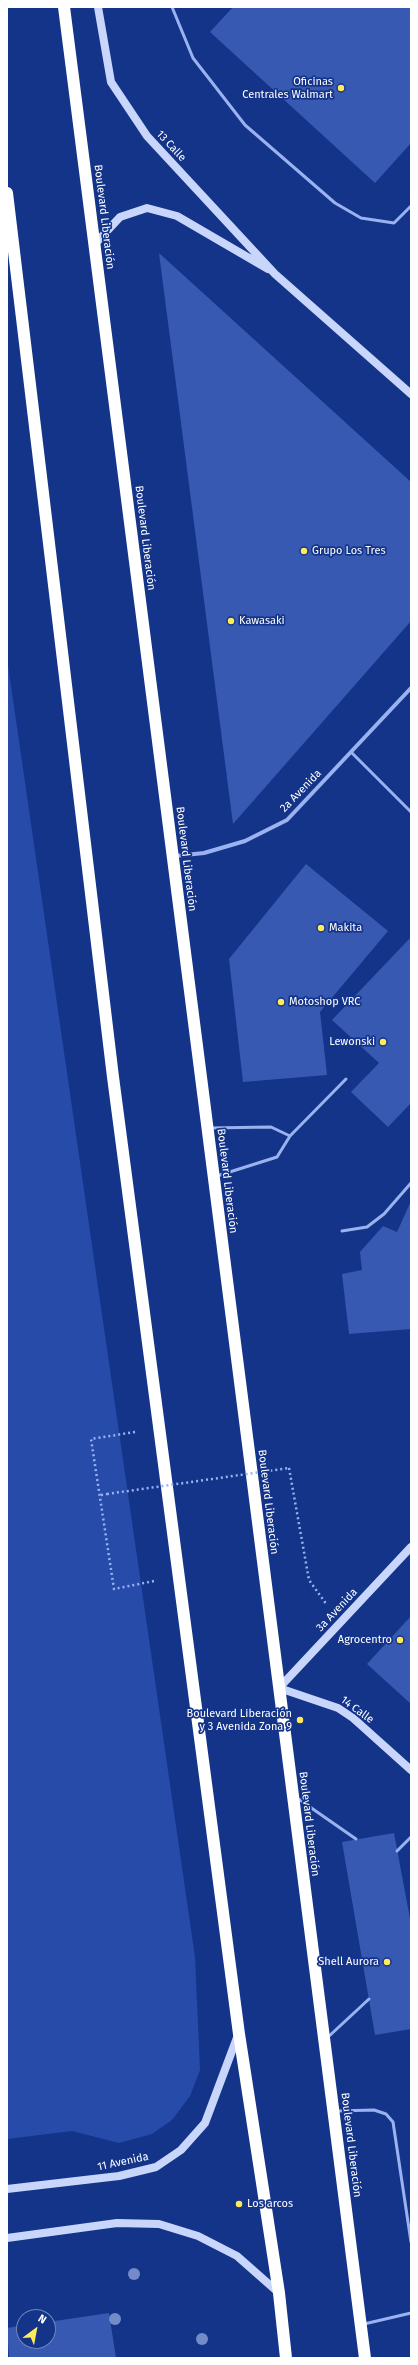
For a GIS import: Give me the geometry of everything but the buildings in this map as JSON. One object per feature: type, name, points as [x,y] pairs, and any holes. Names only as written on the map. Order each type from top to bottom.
[{"type":"highway","name":"Boulevard Liberación","points":[[64,7],[365,2358]]},
{"type":"highway","points":[[7,193],[113,1077],[238,2034],[279,2293],[286,2358]]},
{"type":"street","name":"13 Calle","points":[[98,7],[111,82],[147,136],[275,274],[411,394]]},
{"type":"street","name":"13 Calle","points":[[94,245],[120,217],[148,208],[177,216],[275,274]]},
{"type":"street","name":"2a Avenida","points":[[172,856],[204,853],[245,841],[286,820],[411,688]]},
{"type":"street","name":"3a Avenida","points":[[279,1688],[411,1546]]},
{"type":"street","name":"14 Calle","points":[[279,1688],[338,1708],[353,1718],[411,1770]]},
{"type":"street","name":"11 Avenida","points":[[7,2189],[119,2176],[156,2167],[181,2150],[205,2122],[238,2034]]},
{"type":"street","points":[[7,2238],[117,2223],[159,2224],[198,2236],[237,2256],[279,2293]]},
{"type":"lane","points":[[172,7],[193,58],[245,125],[335,203],[361,218],[394,223],[411,206]]},
{"type":"lane","points":[[351,752],[411,812]]},
{"type":"lane","points":[[214,1177],[276,1157],[290,1136],[346,1079]]},
{"type":"lane","points":[[208,1128],[271,1127],[290,1136]]},
{"type":"lane","points":[[342,1231],[367,1227],[384,1214],[411,1182]]},
{"type":"lane","points":[[293,1796],[356,1839]]},
{"type":"lane","points":[[397,1851],[411,1837]]},
{"type":"lane","points":[[324,2040],[369,1999]]},
{"type":"lane","points":[[333,2111],[374,2110],[386,2114],[393,2122],[411,2242]]},
{"type":"lane","points":[[361,2325],[411,2313]]},
{"type":"path","points":[[159,1428],[91,1439],[101,1495],[114,1589],[179,1577]]},
{"type":"path","points":[[101,1495],[289,1468],[309,1580],[340,1623]]},
{"type":"shaded area","points":[[7,658],[195,1957],[200,2070],[190,2096],[172,2120],[152,2134],[119,2143],[72,2131],[7,2139]]},
{"type":"place","name":"Oficinas Centrales Walmart","points":[[341,88]]},
{"type":"place","name":"Grupo Los Tres","points":[[304,551]]},
{"type":"place","name":"Kawasaki","points":[[231,621]]},
{"type":"place","name":"Makita","points":[[321,928]]},
{"type":"place","name":"Motoshop VRC","points":[[281,1002]]},
{"type":"place","name":"Lewonski","points":[[383,1042]]},
{"type":"place","name":"Agrocentro","points":[[400,1640]]},
{"type":"place","name":"Boulevard Liberación y 3 Avenida Zona 9","points":[[300,1720]]},
{"type":"place","name":"Shell Aurora","points":[[387,1962]]},
{"type":"place","name":"Los arcos","points":[[239,2204]]}]
